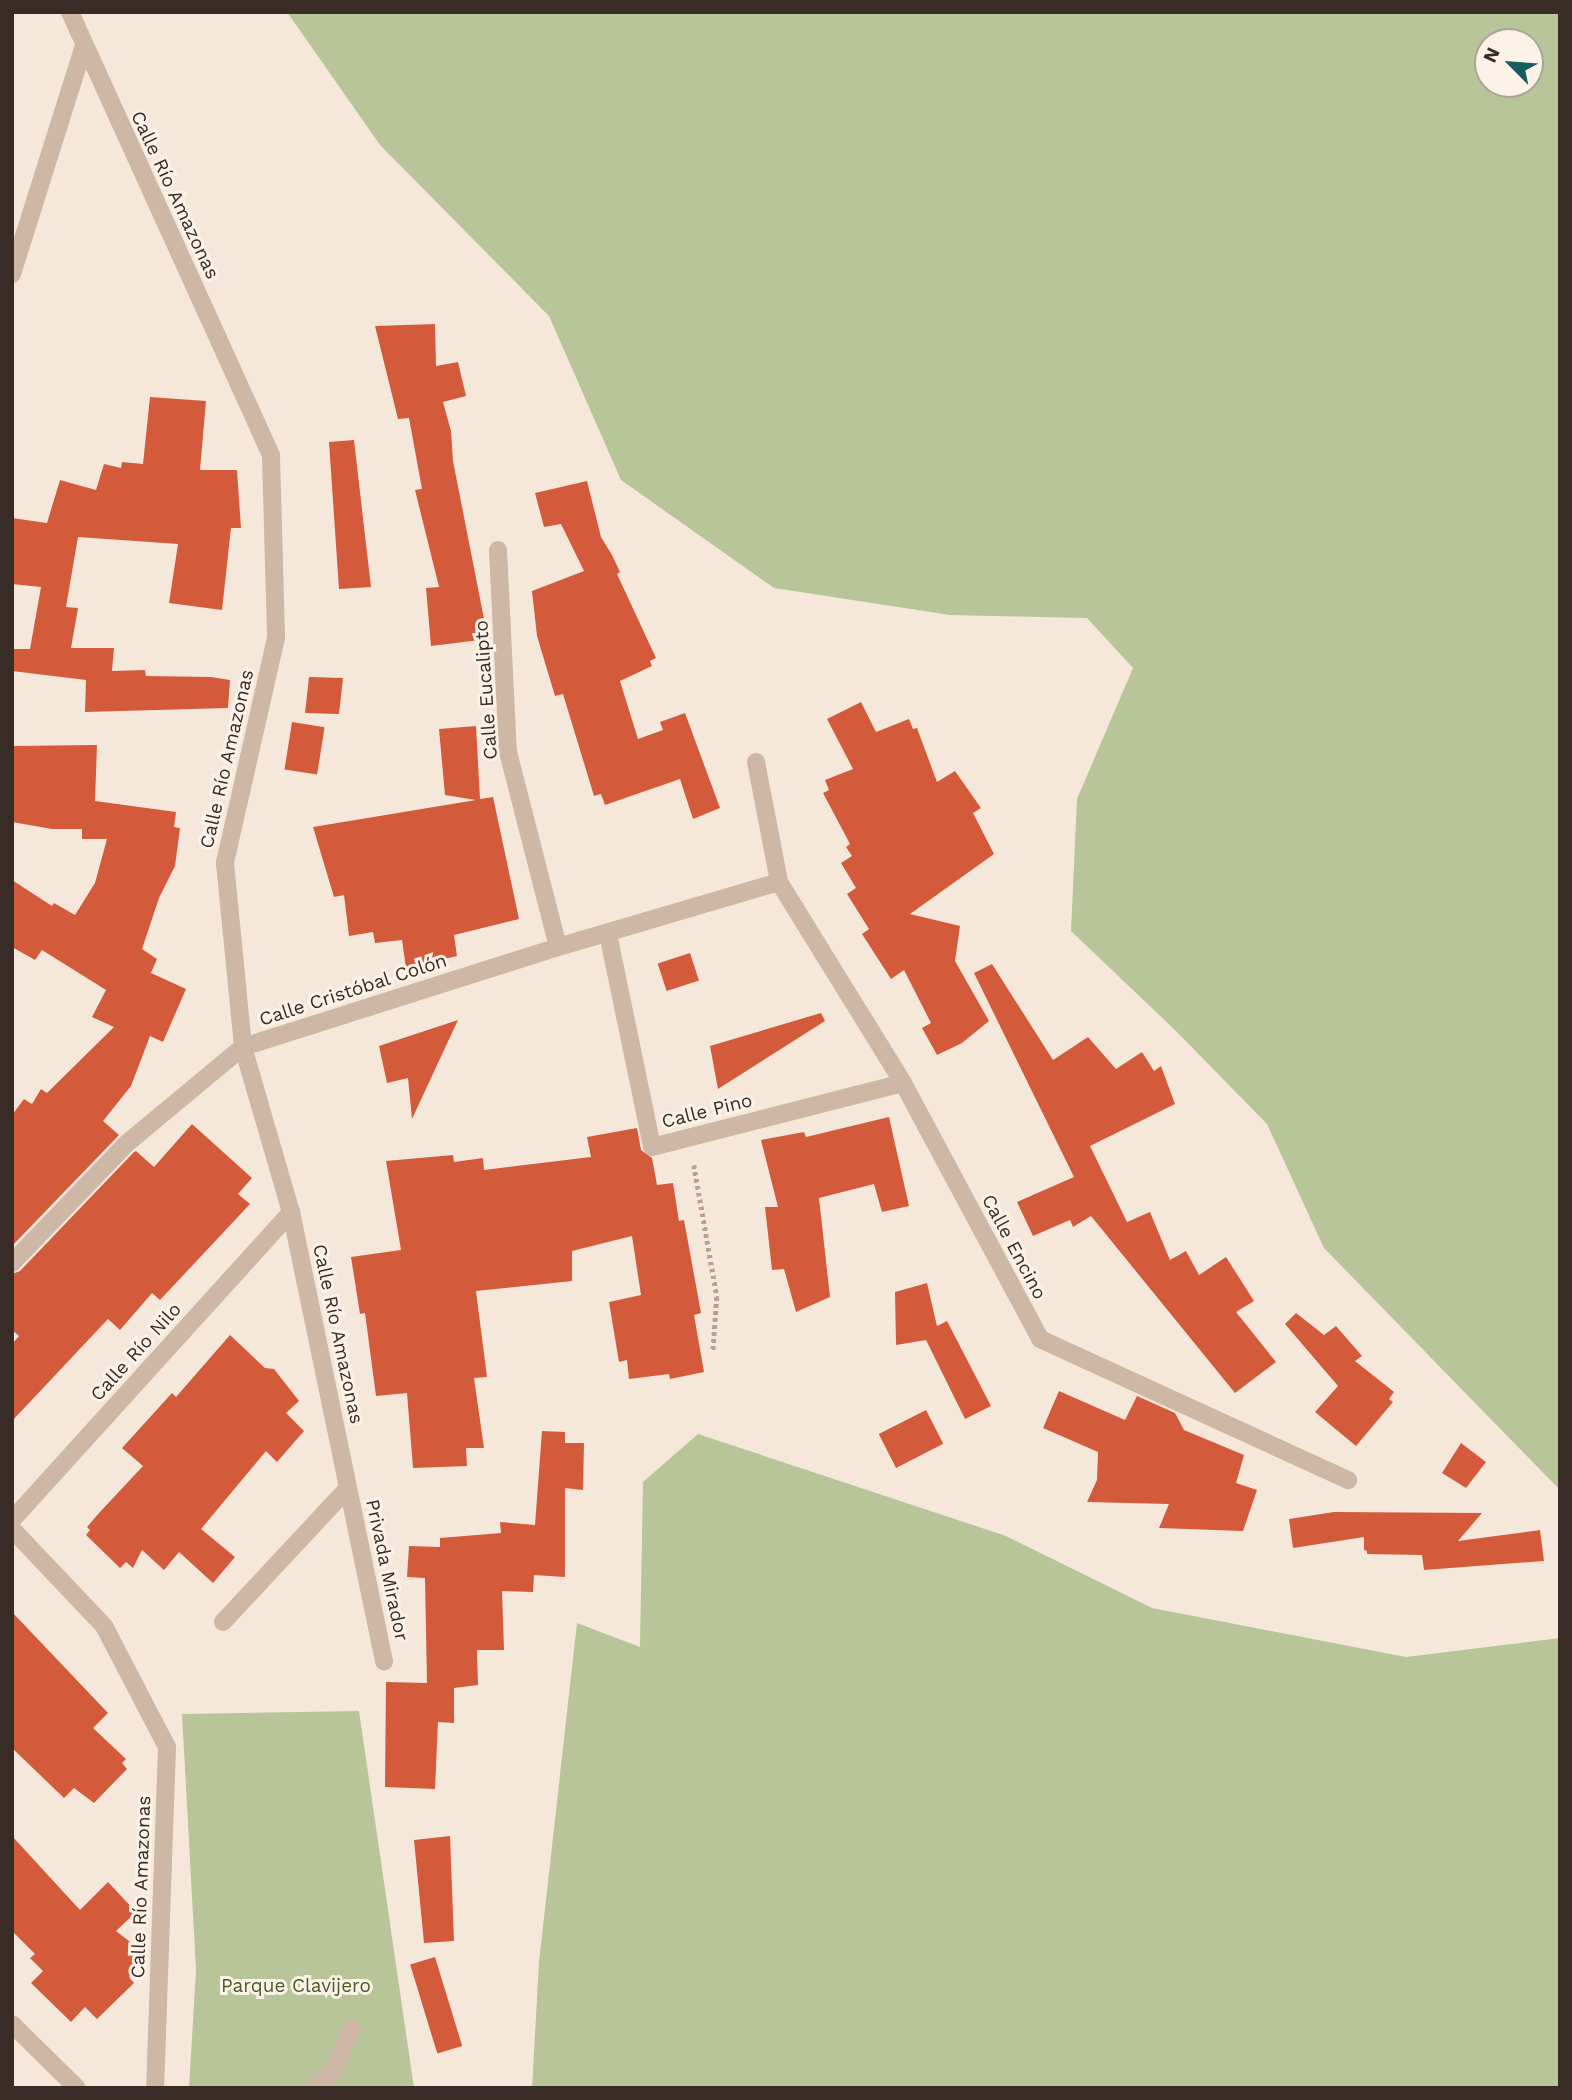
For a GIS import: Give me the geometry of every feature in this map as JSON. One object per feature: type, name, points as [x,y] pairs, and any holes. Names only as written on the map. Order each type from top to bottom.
[{"type":"street","name":"Calle Río Amazonas","points":[[70,12],[271,456],[275,638],[225,863],[243,1047],[291,1212],[348,1488]]},
{"type":"street","points":[[12,274],[84,46]]},
{"type":"street","name":"Calle Eucalipto","points":[[498,550],[508,752],[558,947]]},
{"type":"street","points":[[756,762],[779,882]]},
{"type":"street","name":"Calle Cristóbal Colón","points":[[12,1263],[126,1144],[243,1047],[558,947],[779,882]]},
{"type":"street","name":"Calle Encino","points":[[779,882],[903,1083],[1040,1339],[1348,1480]]},
{"type":"street","name":"Calle Pino","points":[[608,933],[652,1147],[903,1083]]},
{"type":"street","name":"Calle Río Nilo","points":[[12,1520],[291,1212]]},
{"type":"street","points":[[223,1622],[348,1488]]},
{"type":"street","name":"Privada Mirador","points":[[348,1488],[384,1661]]},
{"type":"street","name":"Calle Río Amazonas","points":[[12,1529],[104,1626],[167,1747],[155,2088]]},
{"type":"street","points":[[12,2024],[77,2088]]},
{"type":"street","points":[[313,2088],[332,2073],[352,2028]]},
{"type":"path","points":[[689,1138],[717,1297],[713,1351]]},
{"type":"green space","points":[[287,12],[1560,12],[1560,1490],[1324,1248],[1267,1124],[1176,1031],[1071,931],[1077,799],[1133,668],[1087,618],[950,615],[774,588],[621,480],[549,316],[380,145]]},
{"type":"green space","points":[[698,1434],[1006,1536],[1152,1608],[1406,1657],[1560,1638],[1560,2088],[532,2088],[539,1962],[577,1623],[640,1647],[643,1482]]},
{"type":"green space","name":"Parque Clavijero","points":[[359,1711],[414,2088],[189,2088],[196,1970],[182,1714]]},
{"type":"building","points":[[435,324],[436,366],[458,362],[466,396],[443,402],[451,431],[453,461],[488,639],[431,646],[426,588],[439,587],[415,490],[422,489],[409,418],[398,419],[375,326]]},
{"type":"building","points":[[150,397],[206,401],[200,470],[237,470],[241,528],[231,528],[222,610],[169,603],[178,544],[78,537],[66,607],[78,608],[71,648],[114,648],[112,671],[145,670],[146,676],[230,680],[228,708],[85,712],[86,680],[12,671],[12,649],[30,649],[41,587],[12,584],[12,518],[47,523],[60,480],[96,490],[104,464],[121,468],[122,462],[143,464]]},
{"type":"building","points":[[354,440],[371,587],[339,589],[329,442]]},
{"type":"building","points":[[587,481],[601,537],[620,572],[617,574],[656,658],[650,661],[652,666],[620,681],[638,739],[663,730],[660,722],[685,713],[720,808],[693,819],[680,779],[605,805],[601,794],[594,796],[563,694],[555,696],[537,636],[532,591],[584,571],[561,524],[544,527],[535,493]]},
{"type":"building","points":[[309,677],[343,678],[339,714],[305,713]]},
{"type":"building","points":[[861,702],[876,732],[909,719],[913,729],[917,728],[937,782],[955,771],[981,808],[973,813],[994,854],[910,914],[960,926],[955,961],[989,1021],[962,1043],[937,1055],[922,1028],[931,1023],[904,970],[891,979],[862,934],[869,929],[847,894],[856,888],[841,863],[852,856],[846,847],[850,844],[823,793],[829,790],[825,780],[853,769],[827,719]]},
{"type":"building","points":[[292,722],[325,727],[317,775],[284,769]]},
{"type":"building","points":[[476,726],[480,799],[493,797],[519,919],[454,935],[457,956],[406,968],[402,940],[375,943],[373,932],[349,936],[344,895],[334,897],[313,827],[476,800],[445,795],[439,729]]},
{"type":"building","points":[[97,745],[95,801],[176,812],[174,827],[180,828],[175,866],[159,898],[142,949],[157,959],[151,973],[186,989],[163,1042],[150,1036],[131,1086],[103,1121],[119,1135],[12,1246],[12,1115],[24,1099],[32,1104],[41,1089],[47,1093],[114,1027],[92,1017],[106,990],[42,950],[35,960],[12,947],[12,880],[52,906],[54,903],[75,915],[95,883],[107,839],[82,839],[82,829],[52,829],[12,822],[12,746]]},
{"type":"building","points":[[690,953],[699,981],[667,991],[658,964]]},
{"type":"building","points":[[992,964],[1053,1060],[1088,1037],[1116,1069],[1142,1052],[1154,1071],[1161,1066],[1175,1104],[1090,1146],[1127,1222],[1150,1212],[1170,1260],[1186,1251],[1199,1275],[1226,1257],[1254,1301],[1236,1312],[1276,1362],[1235,1393],[1091,1216],[1073,1227],[1070,1220],[1033,1236],[1017,1202],[1074,1177],[974,973]]},
{"type":"building","points":[[821,1013],[825,1021],[718,1089],[710,1046]]},
{"type":"building","points":[[458,1020],[412,1119],[408,1078],[387,1083],[379,1046]]},
{"type":"building","points":[[889,1117],[909,1206],[882,1212],[874,1184],[819,1198],[830,1297],[796,1312],[784,1269],[772,1270],[765,1207],[778,1207],[761,1140],[804,1132],[806,1137]]},
{"type":"building","points":[[192,1124],[252,1178],[238,1194],[250,1204],[160,1300],[152,1293],[120,1330],[108,1319],[12,1421],[12,1344],[19,1336],[12,1330],[12,1274],[20,1271],[134,1152],[154,1167]]},
{"type":"building","points":[[637,1128],[641,1150],[652,1158],[657,1185],[673,1183],[679,1221],[684,1220],[701,1313],[694,1315],[704,1372],[670,1379],[669,1374],[629,1379],[627,1360],[619,1362],[609,1302],[641,1295],[632,1236],[572,1251],[572,1281],[476,1291],[487,1377],[474,1378],[484,1448],[466,1448],[467,1466],[413,1468],[407,1393],[376,1396],[365,1313],[360,1314],[351,1257],[401,1250],[386,1161],[453,1155],[454,1162],[483,1158],[484,1170],[591,1157],[587,1137]]},
{"type":"building","points":[[927,1283],[937,1326],[947,1321],[991,1406],[965,1419],[926,1340],[896,1345],[895,1292]]},
{"type":"building","points":[[1296,1313],[1324,1335],[1336,1326],[1362,1356],[1355,1361],[1394,1392],[1389,1399],[1393,1402],[1356,1446],[1315,1412],[1338,1386],[1285,1324]]},
{"type":"building","points":[[230,1335],[265,1368],[274,1369],[299,1401],[286,1413],[304,1431],[277,1462],[266,1451],[201,1529],[235,1557],[213,1583],[179,1552],[164,1570],[142,1550],[133,1568],[126,1562],[120,1568],[86,1535],[90,1530],[87,1527],[143,1466],[122,1448],[172,1393],[176,1397]]},
{"type":"building","points":[[1059,1391],[1125,1420],[1137,1396],[1175,1413],[1184,1430],[1244,1455],[1236,1483],[1257,1490],[1243,1531],[1159,1528],[1169,1504],[1087,1502],[1097,1480],[1098,1452],[1043,1428]]},
{"type":"building","points":[[926,1410],[943,1444],[896,1468],[879,1434]]},
{"type":"building","points":[[542,1431],[565,1432],[565,1443],[584,1443],[583,1490],[565,1488],[565,1577],[534,1575],[533,1592],[502,1591],[504,1650],[477,1650],[478,1685],[454,1688],[454,1723],[438,1722],[435,1789],[385,1787],[386,1682],[427,1683],[425,1578],[407,1577],[409,1546],[440,1547],[440,1538],[501,1533],[500,1522],[535,1525]]},
{"type":"building","points":[[1461,1443],[1486,1462],[1466,1488],[1442,1473]]},
{"type":"building","points":[[1334,1512],[1482,1513],[1458,1541],[1540,1530],[1544,1561],[1424,1570],[1422,1555],[1367,1554],[1364,1550],[1364,1537],[1293,1548],[1289,1519]]},
{"type":"building","points":[[12,1612],[108,1713],[93,1728],[126,1759],[122,1763],[127,1769],[94,1803],[74,1788],[64,1798],[12,1748]]},
{"type":"building","points":[[12,1836],[80,1910],[108,1882],[136,1912],[116,1931],[138,1948],[137,1969],[129,1977],[134,1983],[97,2019],[85,2007],[71,2022],[31,1983],[43,1971],[30,1958],[35,1954],[12,1931]]},
{"type":"building","points":[[450,1836],[454,1941],[424,1943],[414,1840]]},
{"type":"building","points":[[435,1957],[462,2046],[437,2054],[410,1965]]}]
